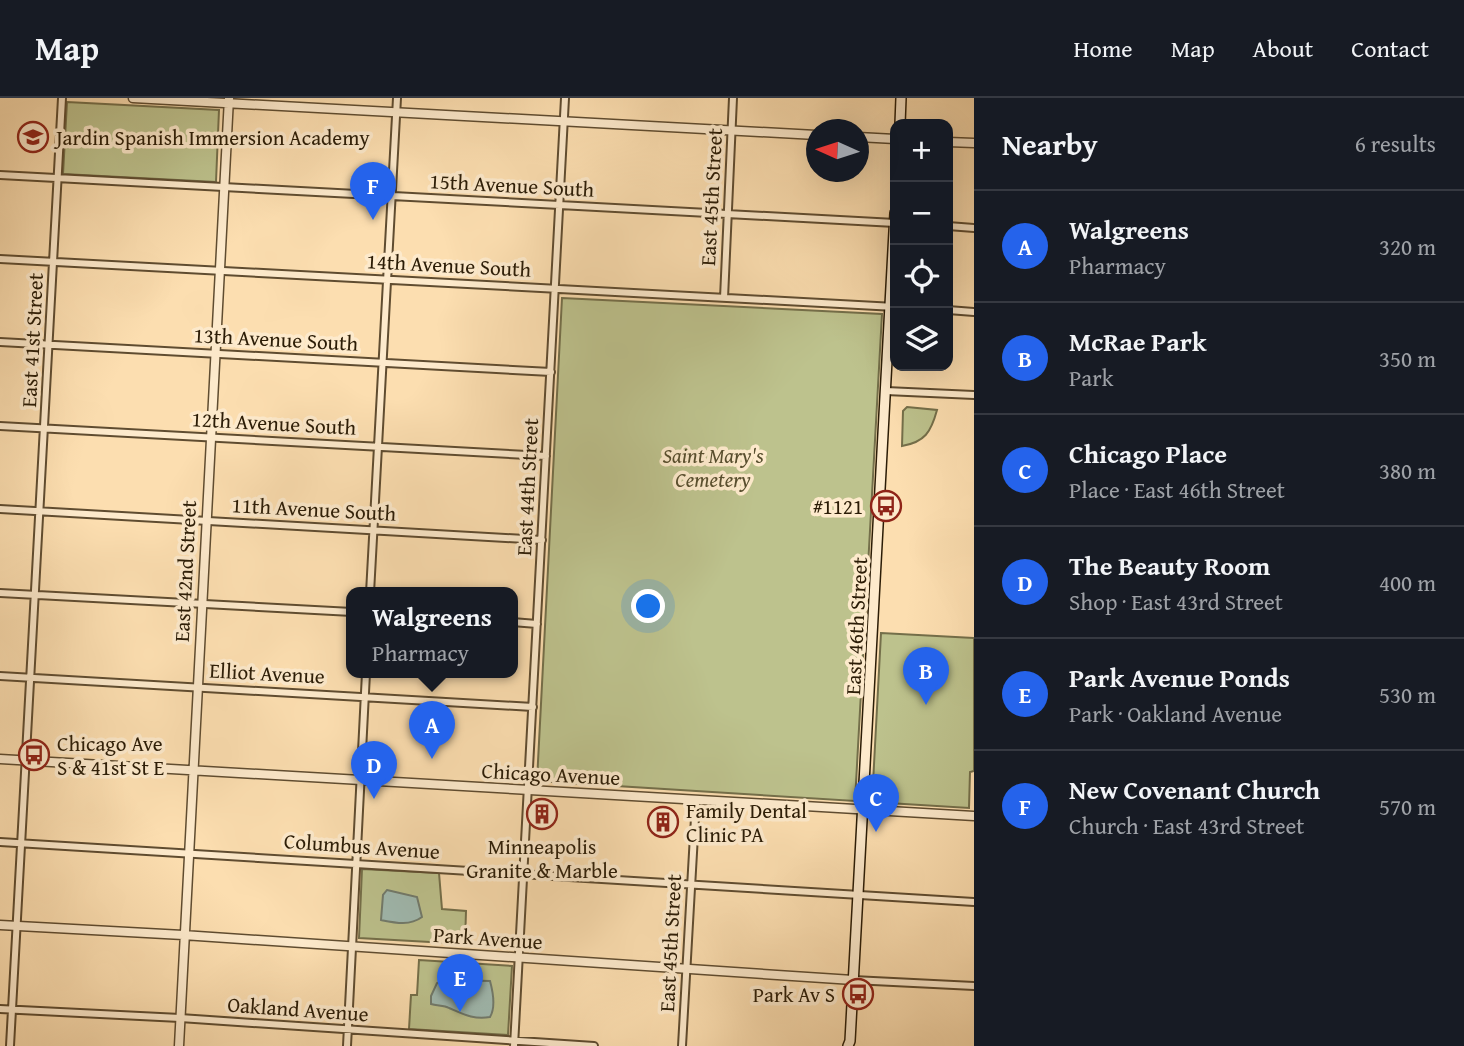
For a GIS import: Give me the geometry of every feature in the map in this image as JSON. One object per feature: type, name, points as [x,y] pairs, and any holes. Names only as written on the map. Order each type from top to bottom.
[{"type":"main road","points":[[900,119],[901,98]]},
{"type":"main road","name":"East 46th Street","points":[[850,1044],[893,308]]},
{"type":"street","name":"East 41st Street","points":[[10,1046],[62,98]]},
{"type":"street","points":[[133,98],[229,101],[806,134]]},
{"type":"street","points":[[370,587],[397,98]]},
{"type":"street","name":"East 44th Street","points":[[515,1043],[565,98]]},
{"type":"street","name":"East 45th Street","points":[[724,298],[733,98]]},
{"type":"street","name":"East 42nd Street","points":[[178,1046],[229,101]]},
{"type":"street","points":[[869,138],[890,139]]},
{"type":"street","points":[[953,142],[974,143]]},
{"type":"street","name":"15th Avenue South","points":[[0,176],[890,223]]},
{"type":"street","points":[[953,226],[974,228]]},
{"type":"street","name":"14th Avenue South","points":[[0,259],[890,307]]},
{"type":"street","points":[[953,310],[974,312]]},
{"type":"street","name":"13th Avenue South","points":[[0,342],[551,372]]},
{"type":"street","points":[[886,391],[974,395]]},
{"type":"street","name":"12th Avenue South","points":[[0,426],[546,456]]},
{"type":"street","name":"11th Avenue South","points":[[0,509],[542,540]]},
{"type":"street","points":[[0,593],[346,612]]},
{"type":"street","points":[[518,622],[537,624]]},
{"type":"street","name":"Elliot Avenue","points":[[0,676],[533,707]]},
{"type":"street","points":[[346,1046],[366,678]]},
{"type":"street","name":"Chicago Avenue","points":[[0,759],[974,816]]},
{"type":"street","name":"East 45th Street","points":[[682,1046],[696,800]]},
{"type":"street","name":"Columbus Avenue","points":[[0,842],[974,902]]},
{"type":"street","name":"Park Avenue","points":[[0,925],[974,986]]},
{"type":"street","name":"Oakland Avenue","points":[[0,1009],[180,1018],[515,1043],[594,1046]]},
{"type":"green space","points":[[67,102],[219,110],[216,182],[63,174]]},
{"type":"green space","name":"Saint Mary's Cemetery","points":[[562,298],[882,314],[855,801],[537,781]]},
{"type":"green space","points":[[907,407],[937,410],[926,435],[916,442],[902,446],[903,411]]},
{"type":"green space","points":[[881,633],[974,638],[974,771],[970,772],[969,808],[872,802]]},
{"type":"green space","points":[[362,869],[439,873],[442,909],[466,911],[465,944],[359,938]]},
{"type":"green space","points":[[419,960],[512,966],[508,1035],[409,1029],[411,995],[417,995]]},
{"type":"water","points":[[387,890],[417,897],[422,917],[408,923],[381,920],[383,895]]},
{"type":"water","points":[[449,980],[490,981],[493,1004],[490,1017],[474,1017],[445,1006],[431,1004],[431,996],[437,983]]},
{"type":"place","name":"Jardin Spanish Immersion Academy","points":[[33,137]]},
{"type":"place","name":"New Covenant Church","points":[[373,220]]},
{"type":"place","name":"#1121","points":[[886,506]]},
{"type":"place","name":"McRae Park","points":[[926,705]]},
{"type":"place","name":"Chicago Ave S & 41st St E","points":[[34,755]]},
{"type":"place","name":"Walgreens","points":[[432,759]]},
{"type":"place","name":"The Beauty Room","points":[[374,799]]},
{"type":"place","name":"Minneapolis Granite & Marble","points":[[542,814]]},
{"type":"place","name":"Family Dental Clinic PA","points":[[663,822]]},
{"type":"place","name":"Chicago Place","points":[[876,832]]},
{"type":"place","name":"Park Av S","points":[[858,994]]},
{"type":"place","name":"Park Avenue Ponds","points":[[460,1012]]}]
